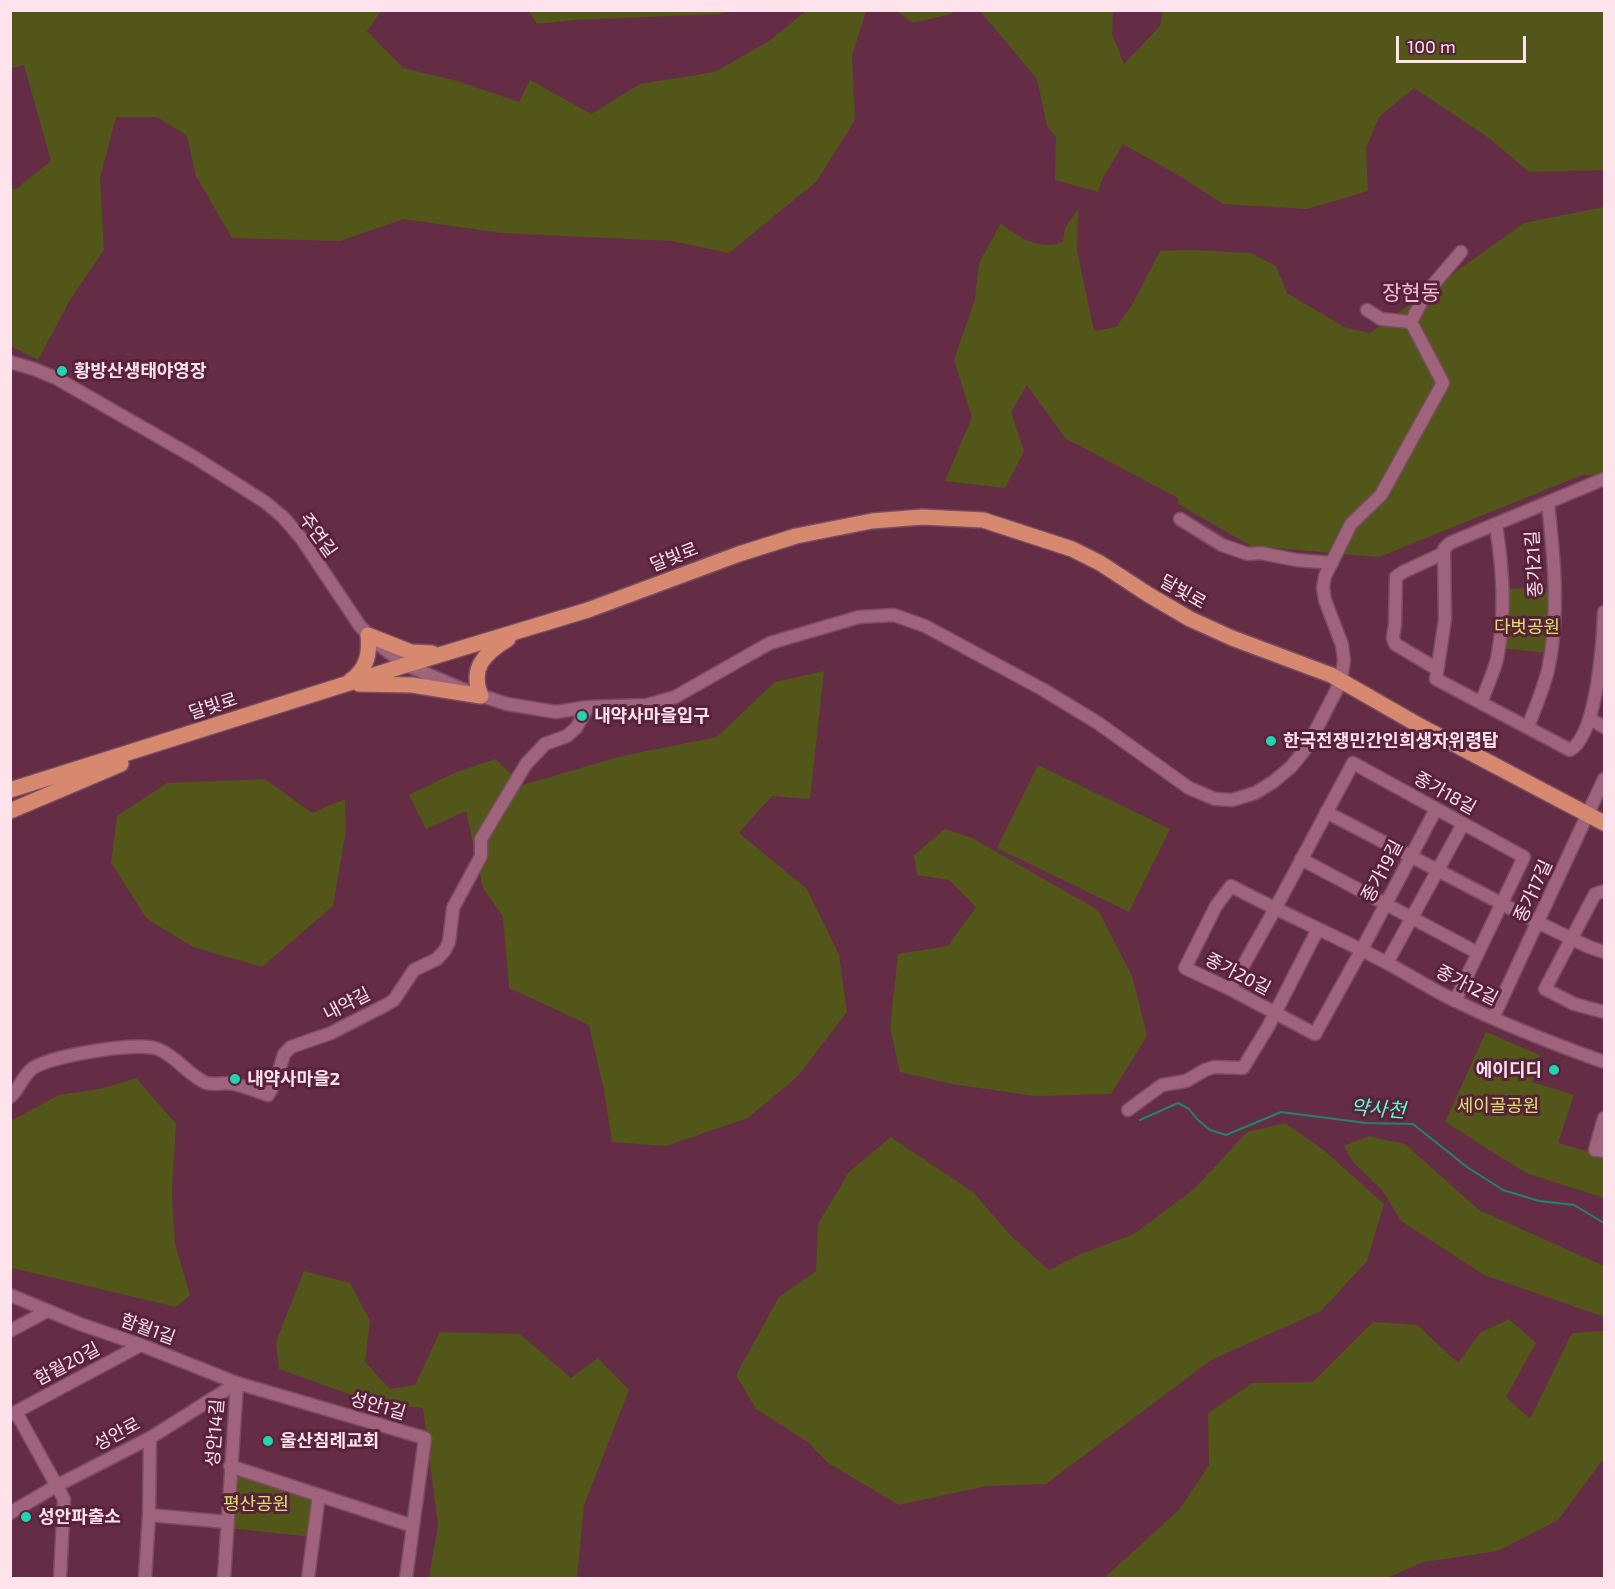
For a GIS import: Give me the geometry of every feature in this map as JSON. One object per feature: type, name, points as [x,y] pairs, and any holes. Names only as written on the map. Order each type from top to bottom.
[{"type":"main road","name":"달빛로","points":[[10,790],[588,610],[739,554],[818,531],[898,518],[983,520],[1072,549],[1100,563],[1149,595],[1205,627],[1315,668],[1605,823]]},
{"type":"main road","points":[[481,696],[476,684],[478,664],[499,644],[523,630]]},
{"type":"main road","points":[[345,684],[360,674],[370,651],[368,634],[411,652],[444,653]]},
{"type":"main road","points":[[345,684],[412,685],[481,696]]},
{"type":"main road","points":[[10,811],[112,768],[159,743]]},
{"type":"street","points":[[1411,322],[1426,293],[1461,252]]},
{"type":"street","points":[[1367,310],[1381,319],[1411,322]]},
{"type":"street","points":[[588,707],[629,707],[662,701],[675,697],[770,643],[859,618],[894,615],[925,626],[953,640],[1042,689],[1098,723],[1189,788],[1215,799],[1233,800],[1255,793],[1274,782],[1307,747],[1341,681],[1344,660],[1342,645],[1328,611],[1323,587],[1325,576],[1352,524],[1381,495],[1443,383],[1411,322]]},
{"type":"street","name":"주연길","points":[[10,362],[56,378],[194,457],[265,502],[283,517],[301,538],[360,626],[406,665],[481,696],[507,704],[556,712],[588,707]]},
{"type":"street","points":[[1437,669],[1395,644],[1393,638],[1396,577],[1444,551],[1450,543],[1605,479]]},
{"type":"street","name":"종가21길","points":[[1528,727],[1548,669],[1553,634],[1554,564],[1548,503]]},
{"type":"street","points":[[1180,519],[1222,545],[1248,554],[1261,553],[1296,560],[1332,563]]},
{"type":"street","name":"종가21길","points":[[1481,703],[1496,661],[1503,613],[1503,570],[1496,525]]},
{"type":"street","points":[[1444,551],[1445,619],[1436,679],[1570,750],[1575,747],[1590,719],[1602,658],[1605,612]]},
{"type":"street","name":"내약길","points":[[10,1097],[25,1076],[45,1062],[115,1048],[141,1046],[156,1048],[167,1054],[208,1084],[230,1083],[268,1095],[276,1081],[284,1054],[291,1047],[331,1033],[394,1000],[414,970],[437,959],[445,950],[449,942],[453,908],[481,856],[480,839],[513,784],[537,750],[545,744],[567,736],[576,728],[588,707]]},
{"type":"street","points":[[1590,719],[1605,726]]},
{"type":"street","name":"종가18길","points":[[1275,909],[1353,763],[1524,857],[1455,1001]]},
{"type":"street","name":"종가17길","points":[[1493,1018],[1605,779]]},
{"type":"street","name":"종가19길","points":[[1361,951],[1436,809]]},
{"type":"street","points":[[1326,812],[1502,904],[1589,947],[1605,952]]},
{"type":"street","points":[[1387,963],[1463,824]]},
{"type":"street","points":[[1301,859],[1478,953]]},
{"type":"street","name":"종가20길","points":[[1275,909],[1231,886],[1216,906],[1185,968],[1315,1034],[1361,951]]},
{"type":"street","points":[[1605,891],[1595,894],[1545,989],[1574,1004],[1605,1012]]},
{"type":"street","points":[[1230,989],[1275,909]]},
{"type":"street","name":"종가12길","points":[[1275,909],[1387,963],[1455,1001],[1558,1046],[1605,1062]]},
{"type":"street","points":[[1274,1013],[1318,929]]},
{"type":"street","name":"종가20길","points":[[1128,1110],[1162,1085],[1186,1081],[1214,1067],[1243,1068],[1255,1052],[1274,1013]]},
{"type":"street","points":[[1605,1118],[1595,1150],[1605,1151]]},
{"type":"street","name":"함월1길","points":[[10,1295],[237,1383]]},
{"type":"street","points":[[10,1331],[47,1311]]},
{"type":"street","name":"함월20길","points":[[13,1413],[141,1344]]},
{"type":"street","name":"성안로","points":[[10,1513],[58,1485],[150,1438],[237,1383]]},
{"type":"street","name":"성안14길","points":[[224,1578],[237,1383]]},
{"type":"street","name":"성안1길","points":[[237,1383],[425,1438],[406,1578]]},
{"type":"street","points":[[13,1413],[58,1485],[64,1499],[60,1578]]},
{"type":"street","points":[[146,1578],[150,1438]]},
{"type":"street","points":[[230,1466],[413,1526]]},
{"type":"street","points":[[308,1578],[319,1495]]},
{"type":"street","points":[[149,1515],[227,1522]]},
{"type":"green space","points":[[11,10],[381,11],[367,31],[403,68],[457,81],[519,102],[530,80],[591,114],[640,84],[715,72],[769,41],[806,11],[866,11],[852,56],[855,120],[817,181],[729,253],[672,241],[502,233],[403,219],[340,241],[232,238],[196,176],[187,136],[157,117],[116,117],[100,178],[104,250],[70,300],[38,360],[11,346],[11,188],[16,189],[51,161],[24,65],[11,68]]},
{"type":"green space","points":[[529,11],[728,11],[719,14],[574,20],[537,24]]},
{"type":"green space","points":[[897,11],[954,11],[951,14],[912,23]]},
{"type":"green space","points":[[980,11],[1113,11],[1112,34],[1124,64],[1160,26],[1163,11],[1604,11],[1604,170],[1529,172],[1489,138],[1414,88],[1379,117],[1366,148],[1368,191],[1307,209],[1223,204],[1185,179],[1123,144],[1102,180],[1098,192],[1055,180],[1056,137],[1047,126],[1037,79]]},
{"type":"green space","points":[[1604,207],[1604,476],[1582,475],[1379,557],[1251,546],[1178,504],[1178,498],[1065,438],[1027,385],[1011,412],[1024,451],[1005,488],[945,481],[972,417],[954,360],[975,299],[979,263],[1001,223],[1022,238],[1039,244],[1055,245],[1063,242],[1065,228],[1078,209],[1077,251],[1094,331],[1116,327],[1132,305],[1160,251],[1193,250],[1251,253],[1276,266],[1287,293],[1344,327],[1370,333],[1524,223]]},
{"type":"green space","name":"다벗공원","points":[[1550,587],[1547,653],[1502,648],[1507,589]]},
{"type":"green space","points":[[824,671],[810,799],[772,796],[739,833],[807,889],[839,955],[847,1012],[798,1076],[748,1118],[666,1146],[612,1142],[604,1090],[589,1025],[509,988],[503,917],[483,888],[466,811],[426,829],[409,795],[454,773],[495,759],[523,785],[622,756],[717,737],[775,682]]},
{"type":"green space","points":[[1038,765],[1170,829],[1129,912],[997,848]]},
{"type":"green space","points":[[265,779],[312,813],[345,799],[346,831],[333,906],[262,967],[193,947],[147,919],[111,863],[117,816],[167,783]]},
{"type":"green space","points":[[945,829],[972,838],[1098,910],[1132,976],[1147,1036],[1111,1094],[1035,1096],[952,1084],[900,1072],[890,1028],[898,954],[948,946],[976,907],[949,880],[917,875],[914,855]]},
{"type":"green space","name":"세이골공원","points":[[1486,1032],[1540,1055],[1532,1082],[1574,1095],[1558,1143],[1604,1156],[1604,1198],[1526,1173],[1445,1122]]},
{"type":"green space","points":[[136,1078],[176,1124],[172,1192],[175,1244],[190,1295],[176,1307],[12,1268],[11,1265],[11,1121],[59,1095],[104,1088]]},
{"type":"green space","points":[[1285,1123],[1325,1151],[1384,1204],[1367,1261],[1321,1311],[1211,1360],[1046,1484],[986,1486],[899,1505],[828,1463],[808,1442],[756,1409],[736,1375],[779,1297],[816,1271],[818,1224],[849,1172],[891,1137],[973,1192],[1010,1235],[1049,1270],[1081,1254],[1134,1234],[1194,1189],[1247,1132]]},
{"type":"green space","points":[[1368,1136],[1405,1144],[1479,1210],[1604,1266],[1604,1317],[1484,1275],[1401,1221],[1382,1190],[1353,1162],[1344,1146]]},
{"type":"green space","points":[[304,1271],[350,1283],[370,1321],[365,1362],[390,1389],[415,1385],[440,1332],[520,1334],[571,1378],[598,1358],[629,1390],[584,1505],[577,1578],[429,1578],[438,1525],[423,1408],[374,1403],[279,1369],[276,1342]]},
{"type":"green space","points":[[1509,1319],[1536,1343],[1506,1397],[1530,1419],[1572,1333],[1604,1331],[1604,1458],[1558,1520],[1498,1551],[1424,1562],[1387,1578],[1104,1578],[1179,1510],[1209,1465],[1208,1413],[1252,1383],[1313,1382],[1373,1322],[1417,1325],[1458,1363],[1480,1333]]},
{"type":"green space","name":"평산공원","points":[[230,1466],[319,1495],[313,1537],[227,1528]]},
{"type":"waterway","name":"약사천","points":[[1140,1120],[1178,1103],[1189,1109],[1210,1130],[1226,1135],[1281,1112],[1366,1123],[1413,1124],[1467,1167],[1503,1190],[1539,1201],[1574,1205],[1604,1223]]},
{"type":"place","name":"황방산생태야영장","points":[[62,371]]},
{"type":"place","name":"내약사마을입구","points":[[582,716]]},
{"type":"place","name":"한국전쟁민간인희생자위령탑","points":[[1271,741]]},
{"type":"place","name":"에이디디","points":[[1554,1070]]},
{"type":"place","name":"내약사마을2","points":[[235,1079]]},
{"type":"place","name":"울산침례교회","points":[[268,1441]]},
{"type":"place","name":"성안파출소","points":[[26,1517]]},
{"type":"district","name":"장현동","points":[[1411,293]]}]
